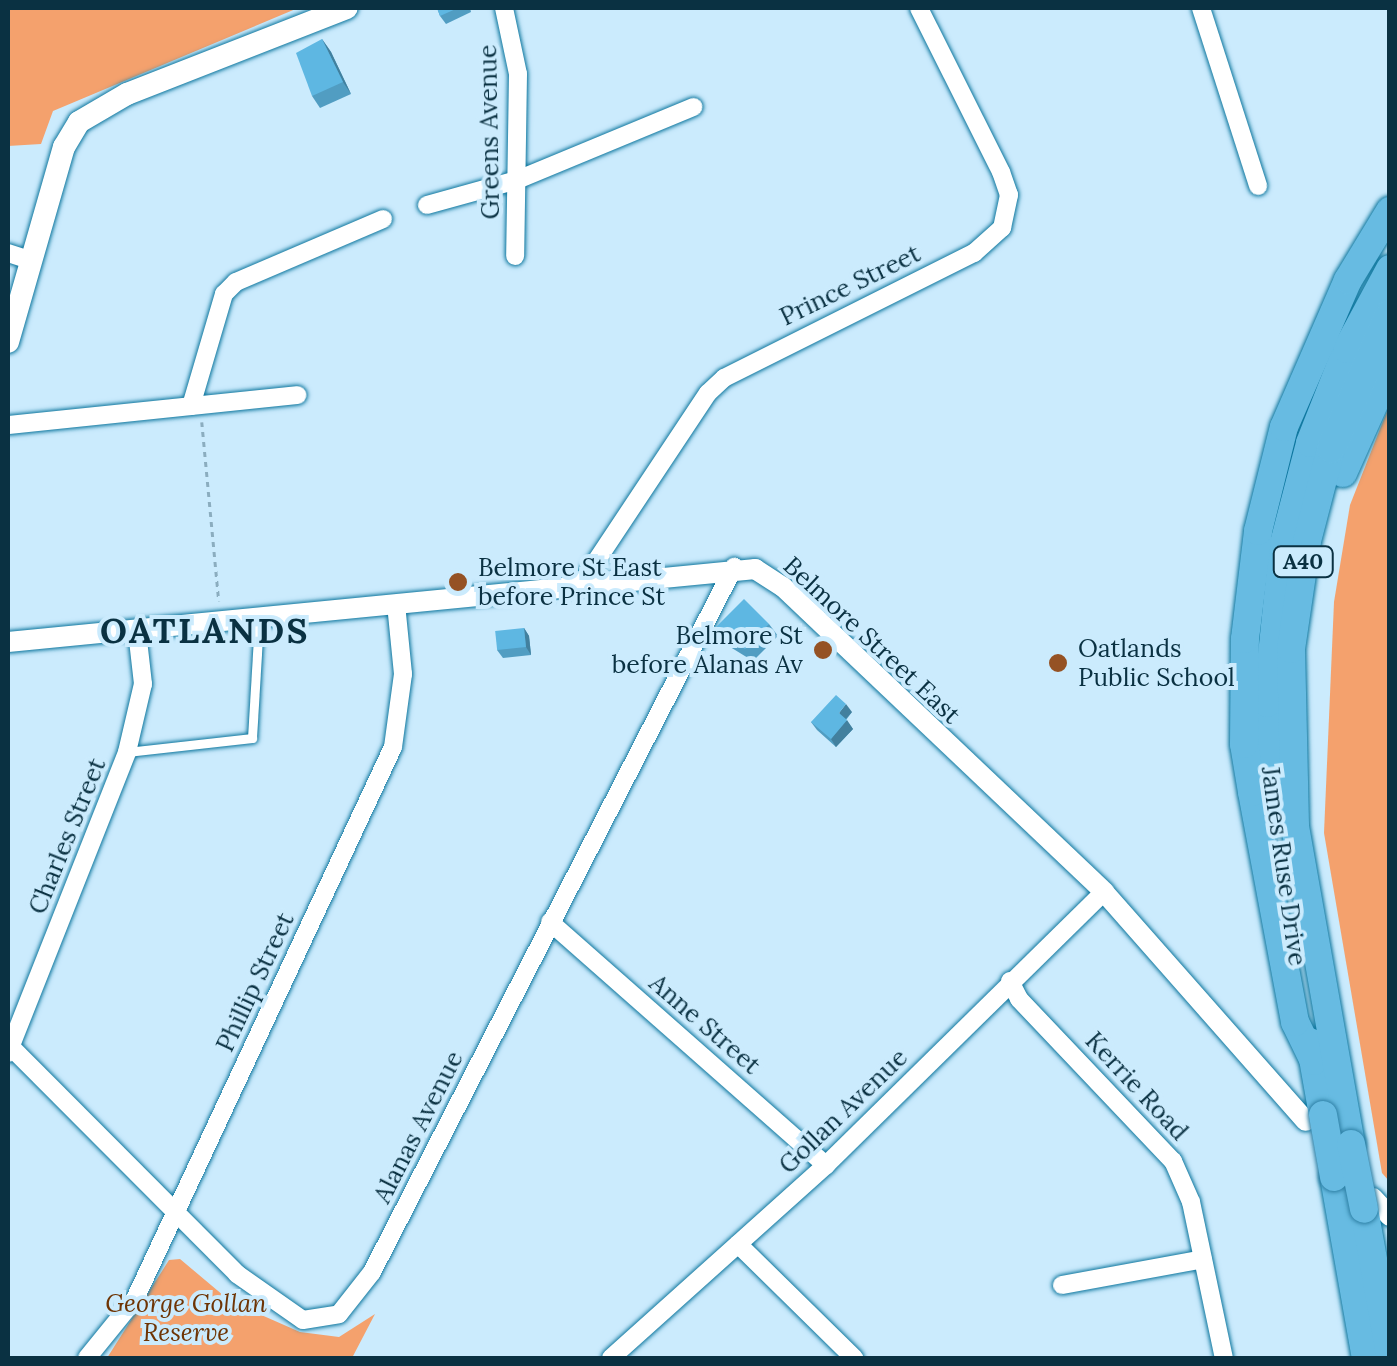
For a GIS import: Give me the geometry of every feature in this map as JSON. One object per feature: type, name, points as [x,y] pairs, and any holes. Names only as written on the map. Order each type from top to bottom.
[{"type":"highway","points":[[1314,1061],[1295,1022],[1244,744],[1245,639],[1258,531],[1284,427],[1348,280],[1390,211]]},
{"type":"highway","name":"James Ruse Drive","points":[[1366,1358],[1334,1177],[1314,1118],[1314,1061],[1272,810],[1271,634],[1284,547],[1310,443],[1347,349],[1390,269]]},
{"type":"highway","name":"James Ruse Drive","points":[[1390,313],[1331,448],[1307,541],[1290,649],[1295,825],[1351,1144],[1375,1208],[1390,1354]]},
{"type":"highway","points":[[1295,825],[1304,652],[1321,547],[1349,453],[1390,368]]},
{"type":"main road","points":[[8,342],[64,147],[91,112],[347,8]]},
{"type":"street","name":"Greens Avenue","points":[[504,8],[518,74],[515,256]]},
{"type":"street","name":"Prince Street","points":[[582,584],[708,392],[724,378],[974,253],[1002,228],[1009,195],[1001,172],[919,8]]},
{"type":"street","points":[[1201,8],[1258,186]]},
{"type":"street","points":[[427,205],[517,180],[693,107]]},
{"type":"street","points":[[196,413],[224,294],[236,282],[383,219]]},
{"type":"street","points":[[8,253],[32,261]]},
{"type":"street","points":[[8,425],[196,413],[296,395]]},
{"type":"street","name":"Belmore Street East","points":[[8,642],[734,567],[770,575],[1104,892],[1314,1118]]},
{"type":"street","name":"Alanas Avenue","points":[[9,1050],[237,1274],[303,1320],[338,1314],[372,1272],[734,567]]},
{"type":"street","name":"Phillip Street","points":[[88,1358],[135,1299],[393,747],[403,674],[396,604]]},
{"type":"street","name":"Charles Street","points":[[9,1050],[128,752],[143,684],[138,631]]},
{"type":"street","name":"Gollan Avenue","points":[[611,1358],[826,1164],[1104,892]]},
{"type":"street","name":"Anne Street","points":[[550,922],[826,1164]]},
{"type":"street","name":"Kerrie Road","points":[[1010,981],[1019,1000],[1173,1161],[1191,1202],[1224,1358]]},
{"type":"street","points":[[738,1244],[854,1358]]},
{"type":"street","points":[[1062,1285],[1203,1258]]},
{"type":"lane","points":[[128,752],[252,738],[258,619]]},
{"type":"path","points":[[196,413],[219,600]]},
{"type":"green space","points":[[8,8],[298,8],[53,111],[41,144],[8,146]]},
{"type":"green space","points":[[1389,406],[1389,1181],[1382,1173],[1324,833],[1334,602],[1350,505]]},
{"type":"green space","name":"George Gollan Reserve","points":[[180,1259],[230,1301],[300,1332],[339,1337],[375,1314],[352,1358],[107,1358],[169,1260]]},
{"type":"building","points":[[437,8],[458,8],[440,16]]},
{"type":"building","points":[[322,39],[343,82],[312,96],[296,53]]},
{"type":"building","points":[[744,599],[769,624],[745,649],[714,629]]},
{"type":"building","points":[[524,628],[526,647],[497,650],[495,631]]},
{"type":"building","points":[[836,695],[846,704],[839,713],[847,720],[831,739],[811,722]]},
{"type":"place","name":"Belmore St East before Prince St","points":[[458,582]]},
{"type":"place","name":"Belmore St before Alanas Av","points":[[823,650]]},
{"type":"place","name":"Oatlands Public School","points":[[1058,663]]},
{"type":"district","name":"OATLANDS","points":[[205,631]]}]
